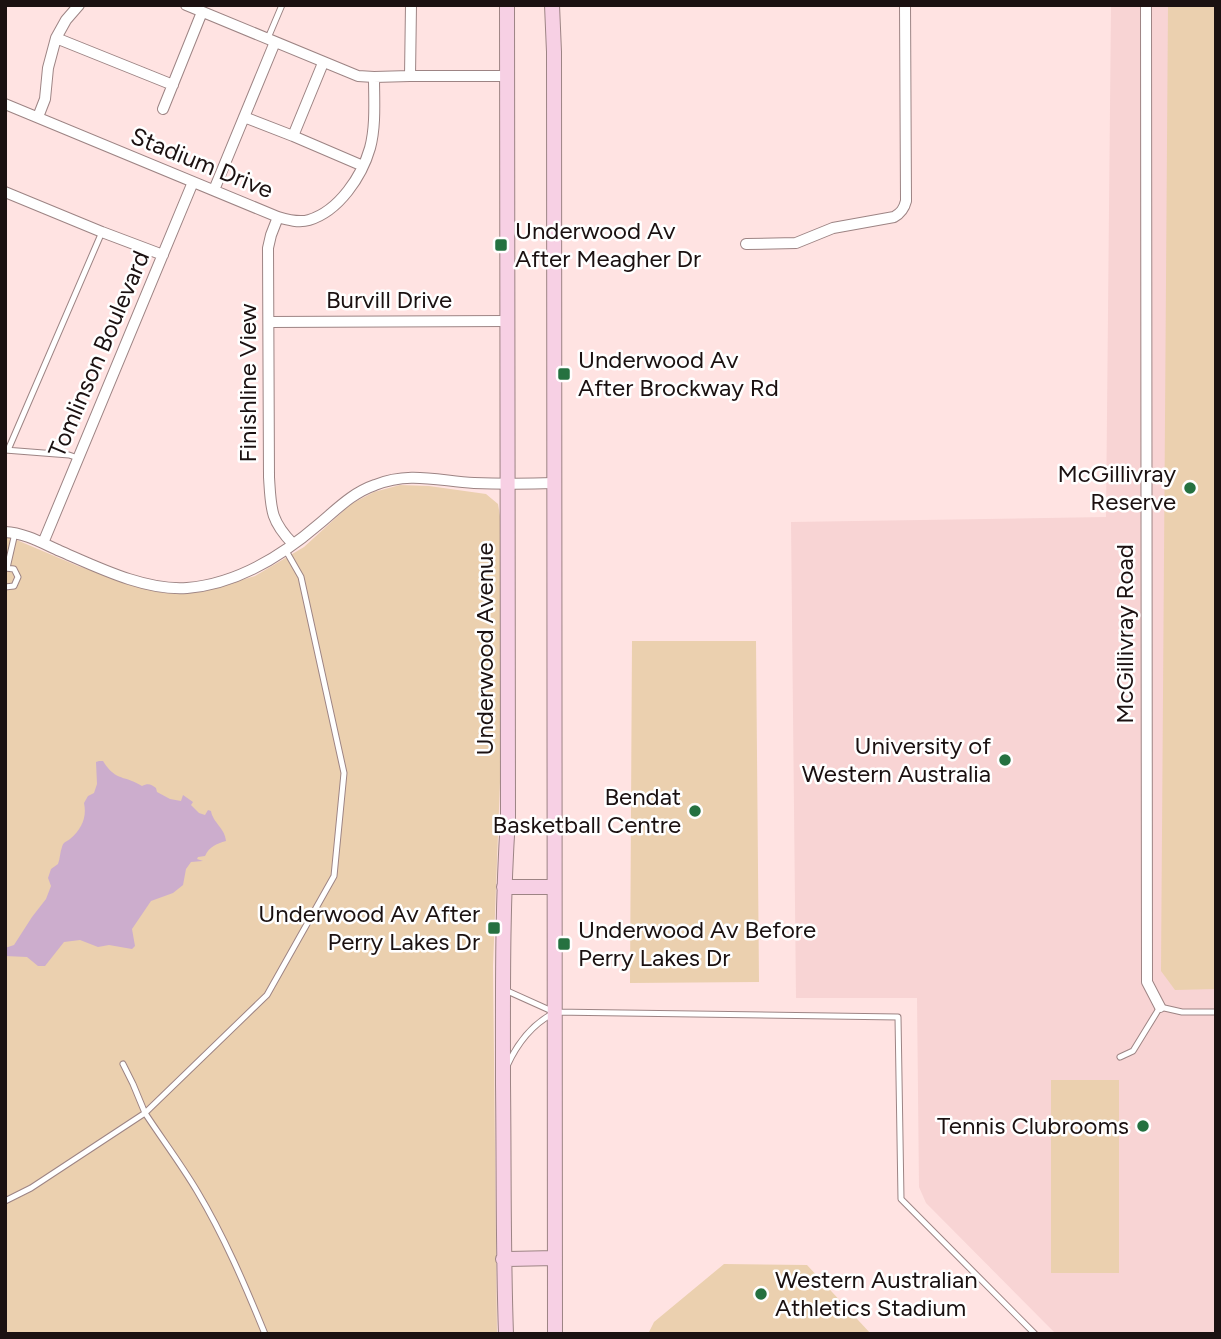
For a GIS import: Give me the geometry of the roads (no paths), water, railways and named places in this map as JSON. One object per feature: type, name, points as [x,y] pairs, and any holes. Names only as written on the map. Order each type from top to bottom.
[{"type":"main road","name":"Underwood Avenue","points":[[506,1334],[503,1259],[503,989],[508,819],[507,5]]},
{"type":"main road","points":[[552,5],[555,1334]]},
{"type":"main road","points":[[504,887],[554,887]]},
{"type":"main road","points":[[503,1259],[555,1258]]},
{"type":"street","points":[[38,117],[47,91],[48,68],[56,38],[79,5]]},
{"type":"street","points":[[186,5],[358,76],[508,76]]},
{"type":"street","points":[[410,76],[411,5]]},
{"type":"street","points":[[746,244],[796,243],[833,228],[894,216],[904,208],[905,5]]},
{"type":"street","name":"McGillivray Road","points":[[1146,5],[1147,982],[1160,1007]]},
{"type":"street","points":[[163,109],[202,12]]},
{"type":"street","points":[[56,38],[173,85]]},
{"type":"street","points":[[214,190],[271,41]]},
{"type":"street","points":[[293,136],[323,63]]},
{"type":"street","name":"Stadium Drive","points":[[5,104],[193,182],[300,222],[327,211],[345,194],[363,166],[373,125],[374,77]]},
{"type":"street","points":[[244,117],[363,166]]},
{"type":"street","name":"Tomlinson Boulevard","points":[[43,543],[193,182]]},
{"type":"street","points":[[5,192],[163,255]]},
{"type":"street","name":"Finishline View","points":[[278,216],[268,248],[269,477],[273,517],[289,546]]},
{"type":"street","name":"Burvill Drive","points":[[269,322],[508,321]]},
{"type":"street","points":[[10,532],[127,578],[184,588],[215,583],[242,574],[289,546],[361,490],[395,478],[415,476],[473,483],[554,484]]},
{"type":"lane","points":[[271,41],[282,5]]},
{"type":"lane","points":[[78,458],[7,450],[102,232]]},
{"type":"lane","points":[[5,587],[14,586],[18,581],[16,571],[6,568],[10,532]]},
{"type":"lane","points":[[5,1201],[31,1188],[145,1113],[267,995],[334,876],[344,773],[301,577],[289,546]]},
{"type":"lane","points":[[503,989],[554,1012],[898,1017],[901,1199],[1035,1334]]},
{"type":"lane","points":[[1120,1057],[1133,1051],[1160,1007],[1182,1012],[1216,1012]]},
{"type":"lane","points":[[503,1075],[514,1049],[526,1033],[554,1012]]},
{"type":"lane","points":[[123,1064],[145,1113],[197,1191],[265,1334]]},
{"type":"place","name":"Underwood Av After Meagher Dr","points":[[501,245]]},
{"type":"place","name":"Underwood Av After Brockway Rd","points":[[564,374]]},
{"type":"place","name":"McGillivray Reserve","points":[[1190,488]]},
{"type":"place","name":"University of Western Australia","points":[[1005,760]]},
{"type":"place","name":"Bendat Basketball Centre","points":[[695,811]]},
{"type":"place","name":"Underwood Av After Perry Lakes Dr","points":[[494,928]]},
{"type":"place","name":"Underwood Av Before Perry Lakes Dr","points":[[564,944]]},
{"type":"place","name":"Tennis Clubrooms","points":[[1143,1126]]},
{"type":"place","name":"Western Australian Athletics Stadium","points":[[761,1294]]}]
